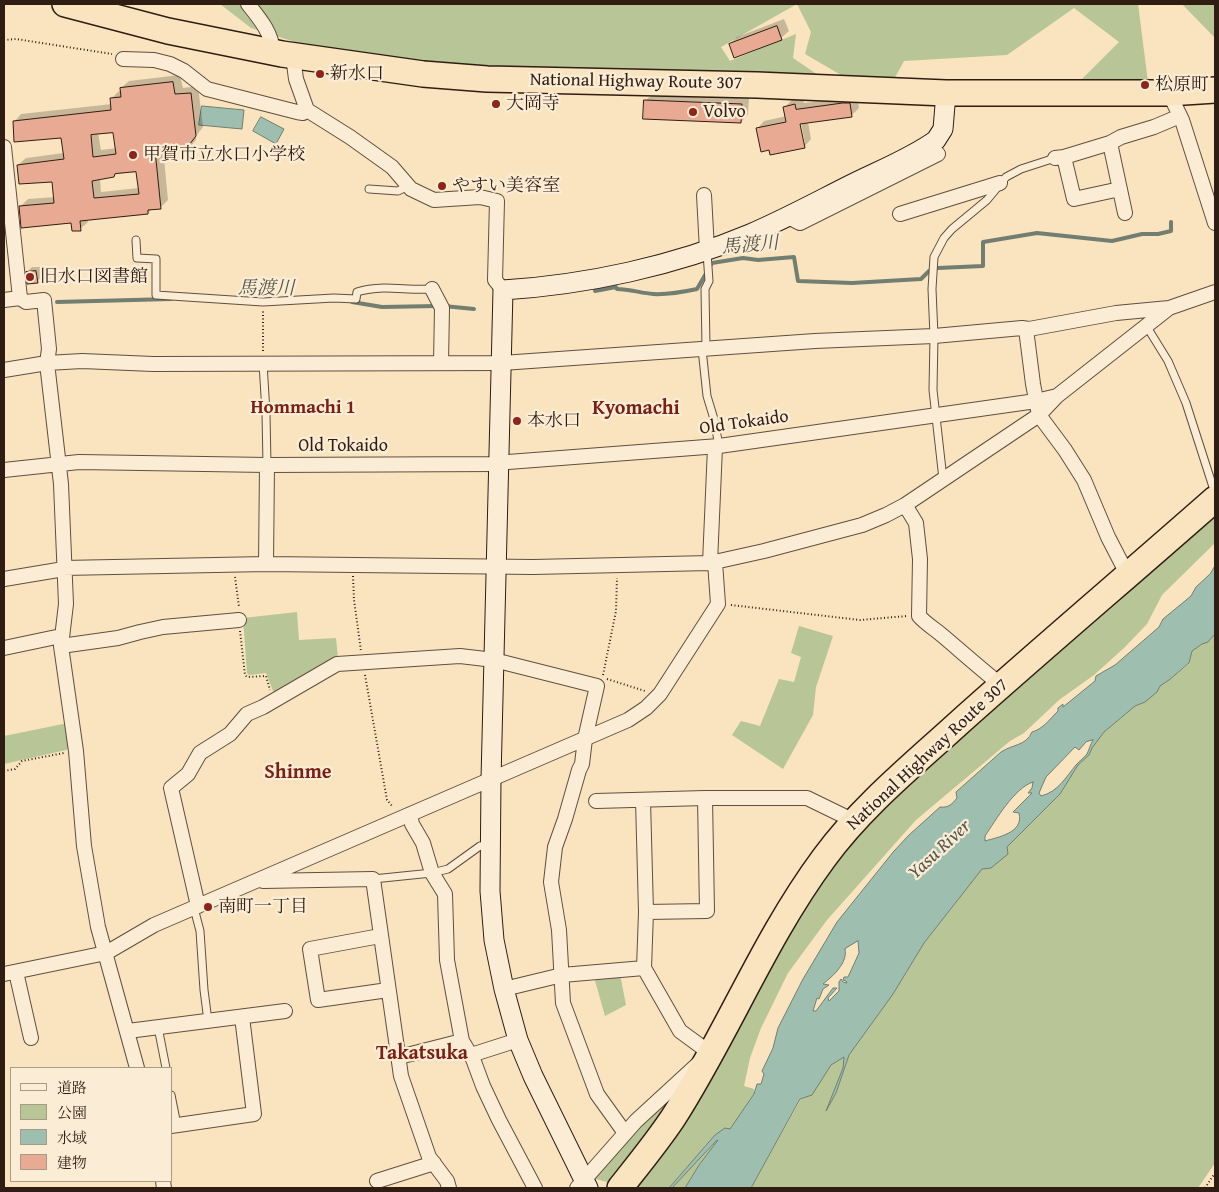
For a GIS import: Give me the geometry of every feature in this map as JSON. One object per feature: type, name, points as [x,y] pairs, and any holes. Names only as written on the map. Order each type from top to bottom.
[{"type":"highway","name":"National Highway Route 307","points":[[65,4],[168,31],[283,54],[423,74],[487,79],[757,85],[946,92],[1169,93],[1215,90]]},
{"type":"highway","name":"National Highway Route 307","points":[[620,1188],[672,1118],[710,1053],[770,941],[824,858],[853,823],[904,773],[1001,685],[1130,574],[1214,493]]},
{"type":"street","points":[[248,4],[283,54],[296,80],[307,110],[392,167],[411,189],[434,200],[480,197],[497,201],[495,280],[503,290],[491,779],[490,891],[494,940],[504,989],[518,1040],[583,1186],[636,1121],[710,1053],[680,1031],[644,968],[646,912],[643,800]]},
{"type":"street","points":[[123,59],[154,60],[170,64],[184,70],[207,89],[303,114],[307,110]]},
{"type":"street","points":[[503,290],[595,279],[707,257],[936,140],[943,129],[946,92]]},
{"type":"street","points":[[1169,93],[1180,116],[1215,223]]},
{"type":"street","points":[[1120,189],[1074,199],[1060,157],[1110,143],[1121,137],[1154,127],[1180,116]]},
{"type":"street","points":[[1110,143],[1126,213]]},
{"type":"street","points":[[4,147],[20,298]]},
{"type":"street","points":[[788,217],[800,223],[938,154]]},
{"type":"street","points":[[900,214],[1000,183]]},
{"type":"street","points":[[704,195],[707,257]]},
{"type":"street","points":[[432,289],[440,305],[441,363]]},
{"type":"street","name":"Old Tokaido","points":[[4,470],[79,462],[267,465],[499,464],[717,447],[937,415],[1057,396],[1169,308],[1215,292]]},
{"type":"street","points":[[4,300],[20,298],[26,302],[44,300],[49,349],[47,364],[59,463],[66,604],[61,641],[76,751],[84,846],[98,927],[137,1067]]},
{"type":"street","points":[[4,370],[82,361],[153,364],[502,363],[815,341],[934,336],[1026,329],[1116,313],[1169,308]]},
{"type":"street","points":[[1026,329],[1039,415],[1079,472],[1108,537],[1123,566],[1130,574]]},
{"type":"street","points":[[4,579],[63,568],[234,564],[617,566],[713,563],[862,525],[904,506],[1039,415],[1057,396]]},
{"type":"street","points":[[31,1038],[10,973],[106,953],[154,925],[628,720],[646,708],[658,696],[718,604],[713,563],[717,447]]},
{"type":"street","points":[[266,564],[267,465]]},
{"type":"street","points":[[904,506],[916,523],[920,559],[919,616],[926,624],[942,634],[967,658],[1001,685]]},
{"type":"street","points":[[4,648],[61,641],[118,638],[163,627],[239,620]]},
{"type":"street","points":[[196,907],[171,788],[188,774],[200,753],[230,734],[247,714],[274,701],[338,664],[451,655],[494,660],[598,686],[584,739],[582,764],[554,847],[552,892],[559,930],[563,1003],[597,1094],[625,1133]]},
{"type":"street","points":[[596,802],[705,798],[808,798],[844,816],[853,823]]},
{"type":"street","points":[[646,912],[707,911],[705,798]]},
{"type":"street","points":[[405,816],[423,843],[432,873],[445,894],[447,960],[462,1041],[471,1055],[495,1113],[535,1188]]},
{"type":"street","points":[[255,881],[373,879],[401,1076],[430,1157],[449,1188]]},
{"type":"street","points":[[380,936],[310,949],[318,1000],[388,990]]},
{"type":"street","points":[[504,989],[562,975],[644,968]]},
{"type":"street","points":[[128,1031],[285,1011]]},
{"type":"street","points":[[174,1125],[254,1114],[242,1017]]},
{"type":"street","points":[[471,1055],[518,1040]]},
{"type":"street","points":[[398,1057],[462,1041]]},
{"type":"street","points":[[377,1181],[434,1163]]},
{"type":"lane","points":[[943,480],[934,390],[932,290],[934,256],[944,238],[952,229],[987,200],[1006,177],[1021,169],[1060,157]]},
{"type":"lane","points":[[369,189],[398,191],[404,188],[406,182]]},
{"type":"lane","points":[[136,240],[137,258],[156,260],[156,295],[263,302],[334,298],[356,299],[357,292],[374,288],[432,289]]},
{"type":"lane","points":[[707,257],[709,282],[705,289],[704,349],[707,396],[714,419],[717,447]]},
{"type":"lane","points":[[1147,326],[1168,361],[1186,403],[1214,493]]},
{"type":"lane","points":[[263,363],[267,465]]},
{"type":"lane","points":[[373,879],[432,873],[448,869],[480,846]]},
{"type":"lane","points":[[196,907],[208,1021]]},
{"type":"lane","points":[[158,1027],[166,1067]]},
{"type":"lane","points":[[172,1105],[174,1125]]},
{"type":"path","points":[[4,40],[16,39],[88,50],[120,56],[123,59]]},
{"type":"path","points":[[263,308],[263,363]]},
{"type":"path","points":[[234,564],[245,675],[247,677],[266,676],[274,701]]},
{"type":"path","points":[[353,564],[354,600],[363,663],[387,800],[405,816]]},
{"type":"path","points":[[617,566],[616,611],[602,678],[658,696]]},
{"type":"path","points":[[718,604],[860,620],[919,616]]},
{"type":"path","points":[[4,772],[15,769],[22,762],[76,751]]},
{"type":"path","points":[[1205,1188],[1215,1173]]},
{"type":"green space","points":[[220,4],[797,4],[721,47],[730,61],[796,34],[793,58],[821,77],[672,77],[569,68],[399,63],[320,50],[251,28]]},
{"type":"green space","points":[[797,4],[1138,4],[1148,82],[1077,84],[1119,42],[1074,8],[1007,55],[904,61],[892,83],[846,78],[805,54],[811,32]]},
{"type":"green space","points":[[1182,4],[1215,4],[1215,38]]},
{"type":"green space","points":[[1215,510],[1215,543],[1162,595],[1147,624],[1094,675],[1059,700],[1024,733],[1010,741],[916,820],[827,920],[788,973],[761,1028],[750,1058],[744,1086],[754,1089],[754,1094],[730,1129],[715,1135],[669,1188],[633,1188],[817,885],[850,843],[887,804]]},
{"type":"green space","points":[[297,612],[299,640],[336,638],[338,659],[275,696],[266,673],[249,675],[247,673],[243,618]]},
{"type":"green space","points":[[799,626],[833,636],[816,687],[813,715],[783,769],[732,735],[741,721],[760,726],[779,679],[794,682],[801,657],[791,653]]},
{"type":"green space","points":[[1215,634],[1215,1163],[1198,1188],[751,1188],[801,1099],[812,1095],[831,1065],[845,1056],[843,1068],[828,1106],[836,1093],[849,1055],[893,994],[924,943],[982,869],[991,868],[1007,847],[1060,794],[1078,765],[1089,755],[1091,748],[1104,732],[1135,706],[1145,702],[1160,686],[1189,664],[1192,651],[1208,642]]},
{"type":"green space","points":[[68,723],[72,747],[4,764],[4,736]]},
{"type":"green space","points":[[620,974],[626,1005],[605,1016],[594,977]]},
{"type":"green space","points":[[658,1104],[665,1109],[610,1183],[596,1179],[593,1174]]},
{"type":"green space","points":[[716,1140],[719,1140],[699,1165],[685,1188],[672,1188]]},
{"type":"water","points":[[202,106],[244,110],[242,129],[199,125]]},
{"type":"water","points":[[261,117],[284,129],[276,144],[253,131]]},
{"type":"water","name":"Yasu River","points":[[1215,566],[1215,634],[1208,642],[1192,651],[1189,663],[1160,686],[1157,692],[1145,702],[1135,706],[1104,732],[1089,755],[1078,765],[1060,794],[1007,847],[1008,854],[991,868],[982,869],[924,943],[893,994],[849,1055],[836,1093],[826,1111],[843,1068],[844,1057],[831,1065],[812,1095],[800,1099],[751,1188],[685,1188],[718,1140],[672,1188],[669,1188],[715,1135],[725,1128],[730,1129],[754,1094],[757,1084],[761,1084],[764,1074],[762,1071],[773,1048],[778,1028],[803,979],[837,922],[894,851],[940,807],[952,804],[957,798],[956,792],[1001,752],[1023,742],[1032,732],[1040,729],[1058,711],[1058,708],[1063,704],[1063,707],[1095,681],[1096,676],[1115,665],[1159,627],[1163,619],[1191,596],[1196,587],[1210,574]],"holes":[[[1093,740],[1087,754],[1061,784],[1041,796],[1039,793],[1046,777],[1075,747],[1079,750],[1086,742]],[[1033,782],[1032,788],[1028,793],[1032,793],[1013,812],[1019,813],[1020,820],[1018,825],[1014,830],[1003,836],[985,841],[985,836],[1006,805],[1026,785]],[[858,941],[859,953],[848,977],[844,977],[843,980],[847,983],[841,979],[839,991],[829,1001],[828,998],[837,988],[833,988],[816,1011],[813,1011],[817,998],[819,999],[823,989],[829,985],[823,984],[842,964],[845,949]]]},
{"type":"building","points":[[777,26],[782,40],[734,58],[729,44]]},
{"type":"building","name":"甲賀市立水口小学校","points":[[173,82],[175,94],[191,93],[196,136],[189,145],[189,149],[155,150],[161,209],[148,210],[148,214],[80,221],[81,231],[72,231],[71,223],[21,228],[19,206],[54,203],[52,182],[19,184],[17,165],[64,159],[61,138],[14,142],[13,121],[111,110],[110,98],[121,97],[120,88]],"holes":[[[113,133],[116,154],[93,157],[91,135]],[[136,172],[139,194],[94,198],[92,181],[114,177],[115,174]]]},
{"type":"building","name":"Volvo","points":[[644,100],[742,104],[741,123],[643,119]]},
{"type":"building","points":[[850,103],[852,117],[800,124],[805,148],[770,155],[769,150],[761,152],[756,128],[786,122],[783,107],[795,104],[796,109]]},
{"type":"building","name":"旧水口図書館","points":[[36,271],[38,283],[27,284],[26,272]]},
{"type":"waterway","name":"馬渡川","points":[[938,268],[983,266],[983,242],[1037,233],[1112,241],[1142,234],[1158,234],[1171,231],[1171,222]]},
{"type":"waterway","name":"馬渡川","points":[[595,291],[616,287],[617,289],[659,294],[697,289],[712,263],[743,258],[758,260],[794,257],[798,281],[852,283],[921,279],[929,271]]},
{"type":"waterway","name":"馬渡川","points":[[57,302],[171,299]]},
{"type":"waterway","name":"馬渡川","points":[[352,302],[382,307],[437,306]]},
{"type":"waterway","name":"馬渡川","points":[[444,306],[474,309]]},
{"type":"place","name":"新水口","points":[[320,74]]},
{"type":"place","name":"松原町","points":[[1145,85]]},
{"type":"place","name":"大岡寺","points":[[496,104]]},
{"type":"place","name":"Volvo","points":[[693,112]]},
{"type":"place","name":"甲賀市立水口小学校","points":[[133,155]]},
{"type":"place","name":"やすい美容室","points":[[442,186]]},
{"type":"place","name":"旧水口図書館","points":[[30,277]]},
{"type":"place","name":"本水口","points":[[517,421]]},
{"type":"place","name":"南町一丁目","points":[[208,907]]},
{"type":"district","name":"Hommachi 1","points":[[303,408]]},
{"type":"district","name":"Kyomachi","points":[[636,409]]},
{"type":"district","name":"Shinme","points":[[298,773]]},
{"type":"district","name":"Takatsuka","points":[[422,1054]]}]
